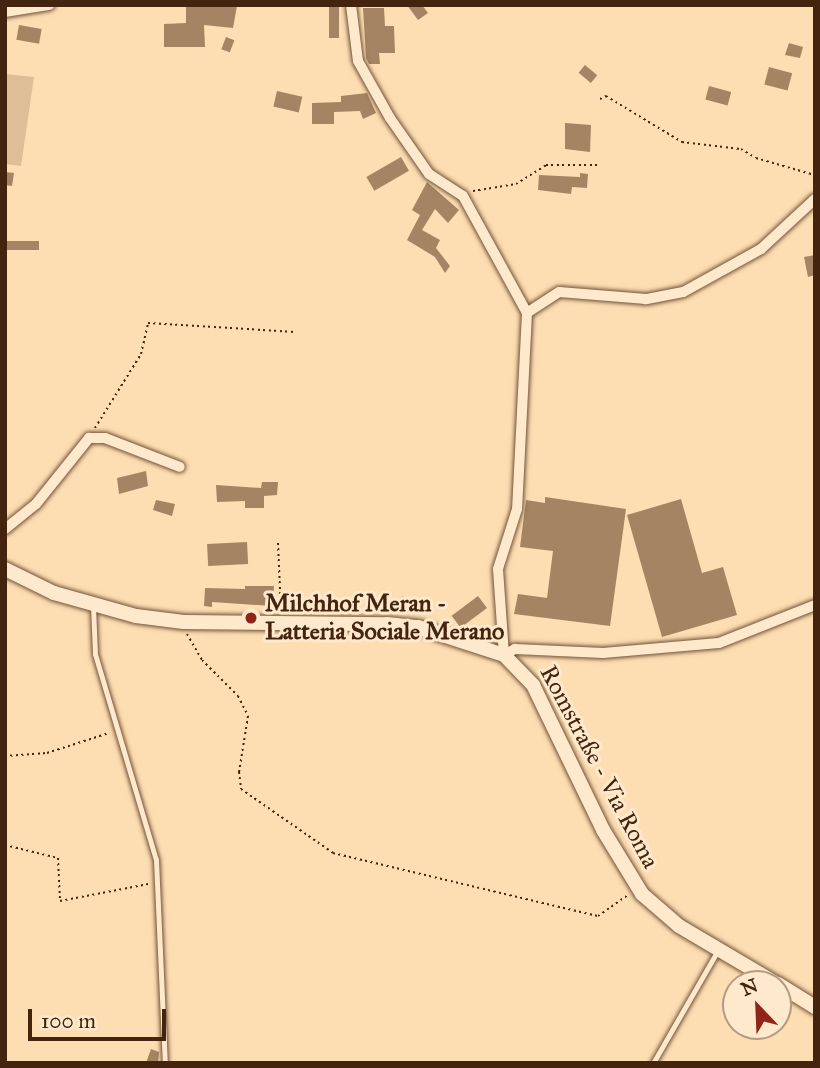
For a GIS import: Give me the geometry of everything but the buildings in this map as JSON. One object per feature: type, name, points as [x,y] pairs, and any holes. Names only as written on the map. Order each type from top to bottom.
[{"type":"street","points":[[5,12],[50,5]]},
{"type":"street","points":[[351,5],[358,61],[390,118],[429,174],[463,196],[527,313],[517,509],[498,569],[504,655],[515,649],[603,653],[719,643],[815,605]]},
{"type":"street","points":[[527,313],[559,292],[646,299],[682,292],[761,249],[815,199]]},
{"type":"street","points":[[5,529],[36,504],[89,438],[105,438],[180,467]]},
{"type":"street","name":"Romstraße - Via Roma","points":[[5,569],[93,606],[184,622],[418,627],[504,655],[533,685],[603,830],[642,894],[657,910],[754,970]]},
{"type":"street","name":"Romstraße - Via Roma","points":[[792,993],[815,1007]]},
{"type":"lane","points":[[93,606],[91,635],[117,730],[153,838],[158,882],[161,1043],[165,1063]]},
{"type":"lane","points":[[653,1063],[719,949]]},
{"type":"path","points":[[600,99],[606,96],[682,142],[741,149],[756,158],[815,175]]},
{"type":"path","points":[[463,196],[516,184],[546,165],[598,165]]},
{"type":"path","points":[[89,438],[141,354],[148,323],[295,332]]},
{"type":"path","points":[[278,543],[281,623]]},
{"type":"path","points":[[192,632],[185,631],[202,660],[238,696],[248,716],[239,772],[241,789],[333,853],[598,916],[630,893],[635,901]]},
{"type":"path","points":[[5,756],[47,753],[117,730]]},
{"type":"path","points":[[5,845],[58,858],[60,901],[158,882]]},
{"type":"shaded area","points":[[5,67],[6,74],[34,77],[21,166],[5,164]]},
{"type":"place","name":"Milchhof Meran - Latteria Sociale Merano","points":[[251,618]]}]
